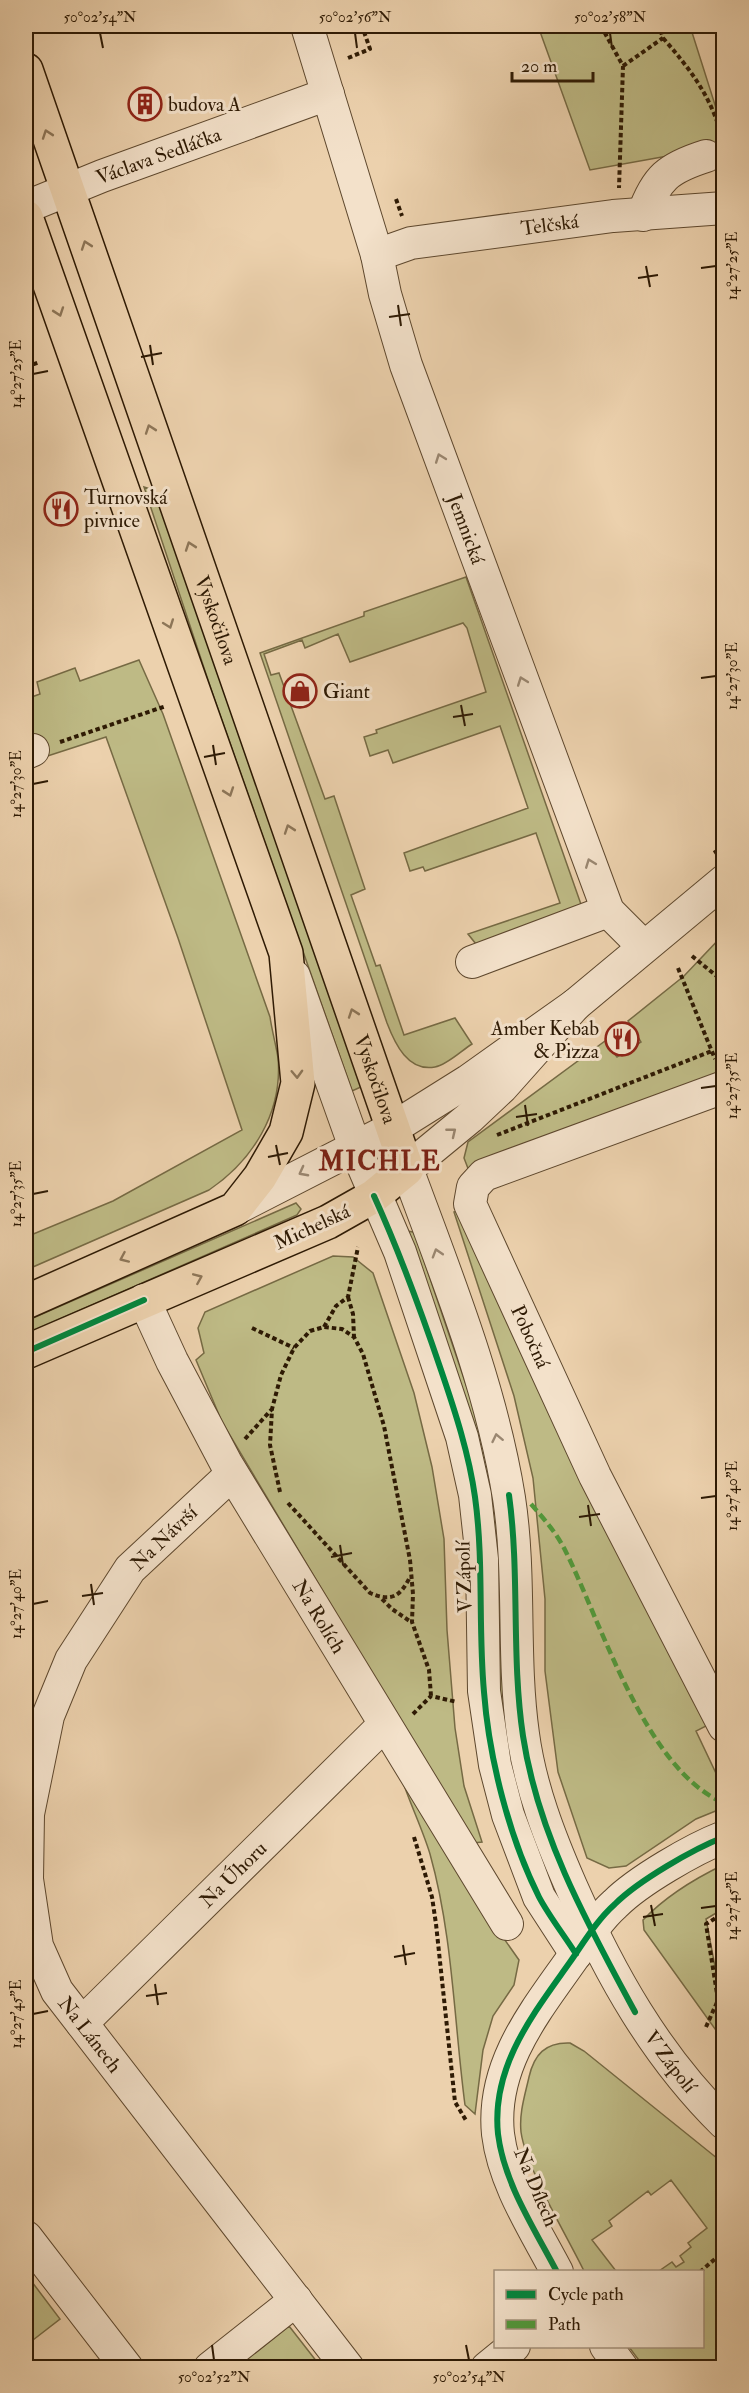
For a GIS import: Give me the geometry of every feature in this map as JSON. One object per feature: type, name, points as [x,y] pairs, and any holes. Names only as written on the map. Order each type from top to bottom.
[{"type":"main road","name":"Vyskočilova","points":[[26,70],[407,1169]]},
{"type":"main road","points":[[26,217],[286,953],[298,1083],[292,1114],[286,1132],[260,1177],[236,1209]]},
{"type":"main road","name":"Michelská","points":[[26,1352],[328,1222],[374,1196],[407,1169]]},
{"type":"main road","name":"Michelská","points":[[26,1302],[236,1209]]},
{"type":"street","name":"Jemnická","points":[[307,26],[377,255],[385,294],[406,365],[608,911],[643,946]]},
{"type":"street","name":"Václava Sedláčka","points":[[26,207],[66,189],[328,94]]},
{"type":"street","points":[[643,215],[651,192],[677,165],[715,148]]},
{"type":"street","name":"Telčská","points":[[377,255],[411,243],[613,216],[723,208]]},
{"type":"street","name":"Michelská","points":[[236,1209],[393,1128],[468,1081],[575,1005],[723,881]]},
{"type":"street","points":[[472,962],[608,911]]},
{"type":"street","points":[[286,953],[355,1147]]},
{"type":"street","name":"Michelská","points":[[407,1169],[477,1111],[575,1005]]},
{"type":"street","name":"Pobočná","points":[[721,1077],[484,1174],[473,1187],[470,1204],[596,1476],[723,1726]]},
{"type":"street","name":"V Zápolí","points":[[355,1147],[399,1252],[462,1437],[475,1495],[482,1559],[484,1691],[491,1745],[508,1815],[539,1897],[584,1943],[651,2037],[699,2099],[723,2123]]},
{"type":"street","name":"V Zápolí","points":[[407,1169],[473,1355],[495,1431],[512,1520],[516,1653],[523,1736],[543,1816],[584,1943]]},
{"type":"street","name":"Na Rolích","points":[[144,1300],[172,1361],[229,1468],[507,1924]]},
{"type":"street","name":"Na Návrší","points":[[37,1718],[71,1660],[130,1569],[229,1468]]},
{"type":"street","name":"Na Lánech","points":[[37,1718],[28,1814],[27,1879],[37,1946],[45,1970],[82,2023],[348,2367]]},
{"type":"street","name":"Na Úhoru","points":[[82,2023],[388,1732]]},
{"type":"street","name":"Na Dílech","points":[[557,2270],[503,2162],[497,2109],[504,2074],[514,2046],[584,1943],[615,1903],[657,1874],[723,1838]]},
{"type":"street","points":[[26,2237],[126,2367]]},
{"type":"street","points":[[210,2367],[296,2300]]},
{"type":"street","points":[[487,2367],[511,2348]]},
{"type":"street","points":[[608,2348],[622,2367]]},
{"type":"path","points":[[348,58],[370,49],[362,26]]},
{"type":"path","points":[[601,26],[623,66],[618,195],[613,216]]},
{"type":"path","points":[[659,26],[663,38],[688,66],[711,102],[715,148]]},
{"type":"path","points":[[623,66],[663,38]]},
{"type":"path","points":[[396,199],[403,220]]},
{"type":"path","points":[[26,367],[40,362]]},
{"type":"path","points":[[29,752],[166,706]]},
{"type":"path","points":[[692,956],[723,982]]},
{"type":"path","points":[[678,968],[721,1077]]},
{"type":"path","points":[[497,1135],[712,1051]]},
{"type":"path","points":[[358,1247],[348,1297],[353,1314],[354,1337],[363,1354],[384,1426],[410,1560],[413,1594],[412,1622],[429,1670],[431,1696]]},
{"type":"path","points":[[324,1327],[336,1306],[348,1297]]},
{"type":"path","points":[[354,1337],[342,1329],[324,1327],[310,1331],[294,1348],[281,1375],[272,1410],[270,1446],[280,1491],[302,1520],[370,1593],[381,1598],[392,1609],[412,1622]]},
{"type":"path","points":[[252,1328],[294,1348]]},
{"type":"path","points":[[229,1468],[272,1410]]},
{"type":"path","points":[[381,1598],[393,1597],[403,1591],[410,1577]]},
{"type":"path","points":[[388,1732],[402,1731],[414,1710],[431,1696]]},
{"type":"path","points":[[431,1696],[458,1702]]},
{"type":"path","points":[[414,1837],[435,1915],[455,2102],[471,2128]]},
{"type":"path","points":[[706,2027],[718,2000],[706,1924],[723,1913]]},
{"type":"path","points":[[701,2270],[723,2251]]},
{"type":"shaded area","points":[[538,26],[690,26],[723,130],[723,146],[590,170]]},
{"type":"shaded area","points":[[144,487],[157,491],[363,1086],[352,1091],[212,692]]},
{"type":"shaded area","points":[[466,577],[583,910],[480,949],[468,934],[560,903],[536,833],[425,871],[423,867],[410,871],[404,853],[528,808],[500,726],[393,763],[388,750],[370,756],[364,737],[377,733],[376,730],[486,692],[467,628],[463,623],[350,662],[338,634],[305,648],[302,640],[264,654],[271,675],[279,673],[325,799],[334,796],[365,889],[351,895],[376,966],[380,965],[404,1035],[455,1018],[472,1044],[444,1064],[426,1067],[417,1065],[404,1055],[387,1023],[260,653],[364,616],[364,612]]},
{"type":"shaded area","points":[[139,660],[163,714],[270,1017],[278,1058],[275,1098],[262,1134],[251,1150],[239,1165],[209,1190],[26,1270],[26,1237],[113,1201],[242,1130],[178,938],[106,737],[26,763],[26,699],[40,694],[37,682],[75,668],[80,681]]},
{"type":"shaded area","points":[[723,935],[723,1072],[469,1171],[464,1158],[468,1142],[605,1041],[617,1057],[641,1042],[628,1021],[684,976]]},
{"type":"shaded area","points":[[296,1203],[301,1209],[297,1215],[26,1334],[26,1321]]},
{"type":"shaded area","points":[[464,1209],[714,1722],[696,1731],[723,1788],[723,1808],[696,1819],[626,1866],[609,1868],[587,1858],[558,1772],[545,1671],[545,1599],[533,1478],[514,1396],[454,1212]]},
{"type":"shaded area","points":[[407,1231],[413,1232],[416,1237],[479,1423],[494,1496],[554,1880],[547,1885],[503,1767],[488,1561]]},
{"type":"shaded area","points":[[333,1256],[353,1257],[373,1273],[414,1393],[432,1467],[444,1539],[447,1630],[455,1728],[464,1786],[482,1842],[473,1843],[222,1422],[196,1360],[204,1353],[198,1328],[205,1312]]},
{"type":"shaded area","points":[[404,1785],[460,1876],[519,1960],[514,1985],[493,2016],[483,2050],[475,2114],[465,2105],[448,1948],[438,1885],[427,1845]]},
{"type":"shaded area","points":[[723,1865],[723,1909],[706,1919],[723,2009],[723,2040],[644,1930],[643,1920],[681,1889]]},
{"type":"shaded area","points":[[561,2043],[570,2043],[584,2051],[723,2163],[723,2367],[644,2367],[630,2348],[704,2348],[704,2270],[660,2270],[672,2262],[676,2267],[684,2262],[680,2256],[691,2247],[688,2243],[707,2228],[671,2180],[651,2195],[648,2191],[609,2221],[612,2226],[592,2240],[615,2270],[583,2270],[548,2202],[524,2147],[521,2118],[524,2097],[534,2062],[542,2051]]},
{"type":"shaded area","points":[[26,2274],[60,2319],[33,2340],[26,2330]]},
{"type":"shaded area","points":[[289,2326],[321,2367],[236,2368]]},
{"type":"marked path","points":[[531,1504],[553,1530],[564,1548],[610,1652],[648,1727],[671,1760],[696,1786],[724,1803]]},
{"type":"cycle path","points":[[374,1196],[426,1326],[469,1465],[478,1521],[484,1692],[490,1743],[502,1797],[528,1874],[539,1897],[576,1954]]},
{"type":"cycle path","points":[[26,1352],[144,1300]]},
{"type":"cycle path","points":[[509,1495],[514,1555],[519,1706],[530,1773],[540,1809],[567,1878],[635,2012]]},
{"type":"cycle path","points":[[556,2270],[513,2188],[501,2152],[498,2109],[501,2086],[508,2063],[543,2001],[608,1910],[651,1876],[682,1857],[724,1837]]},
{"type":"place","name":"budova A","points":[[145,104]]},
{"type":"place","name":"Turnovská pivnice","points":[[61,509]]},
{"type":"place","name":"Giant","points":[[300,691]]},
{"type":"place","name":"Amber Kebab & Pizza","points":[[622,1039]]},
{"type":"district","name":"MICHLE","points":[[380,1162]]}]
